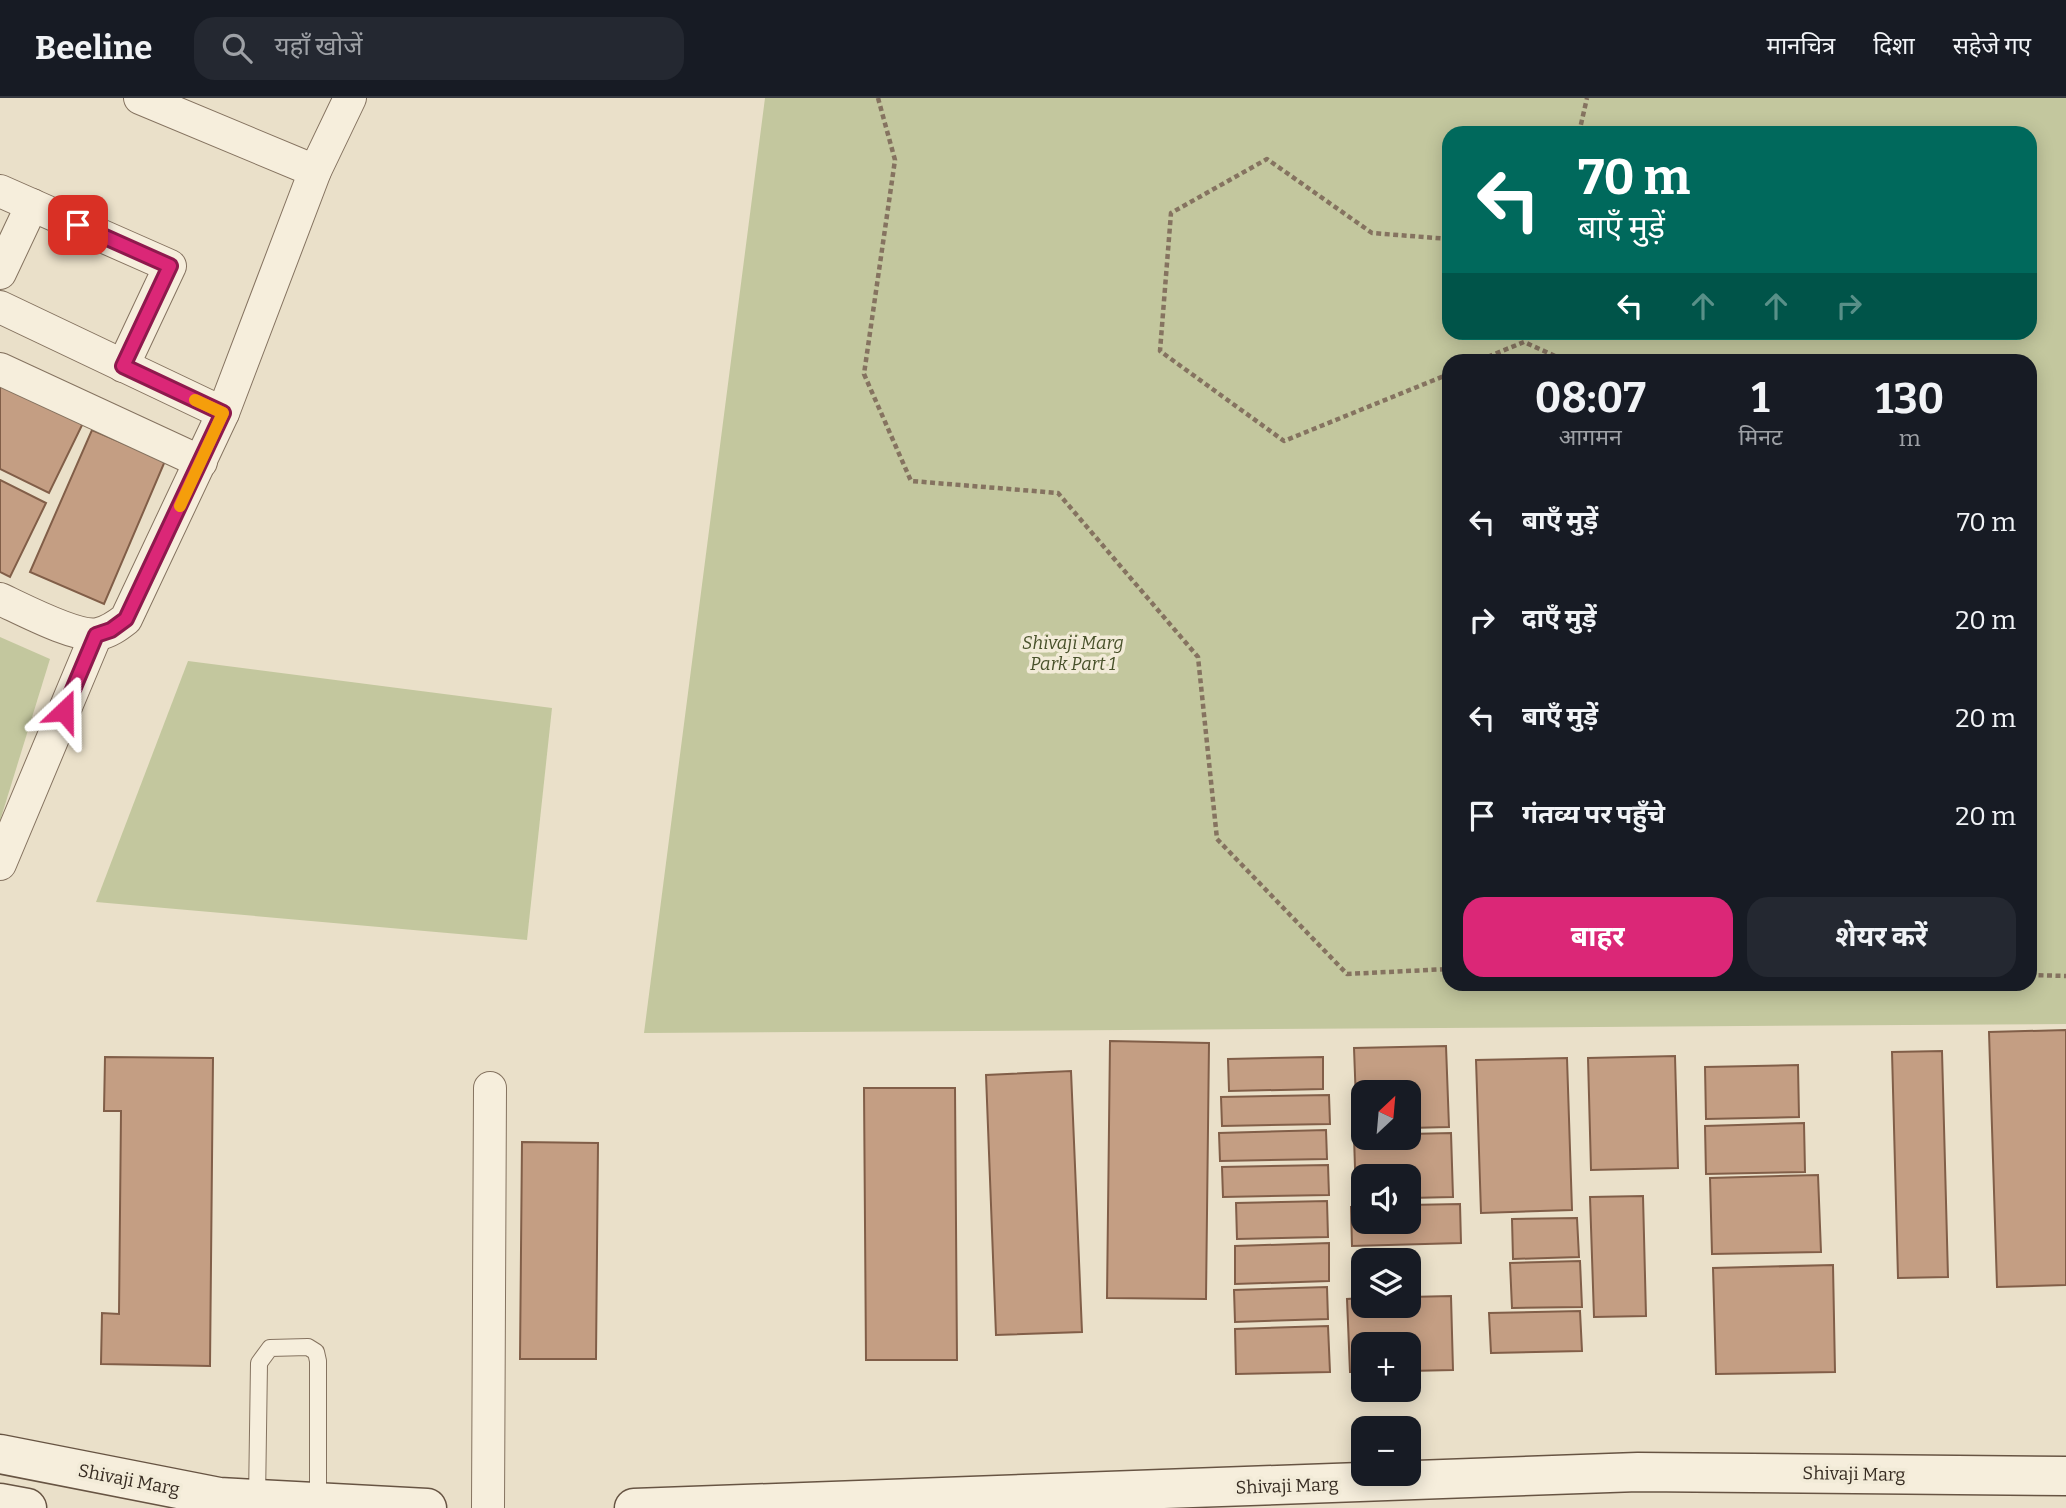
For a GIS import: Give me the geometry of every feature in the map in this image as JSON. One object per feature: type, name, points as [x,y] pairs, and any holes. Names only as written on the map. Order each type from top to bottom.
[{"type":"main road","name":"Shivaji Marg","points":[[0,1454],[219,1497],[427,1508]]},
{"type":"main road","name":"Shivaji Marg","points":[[634,1508],[1638,1472],[2066,1476]]},
{"type":"street","points":[[140,98],[315,171]]},
{"type":"street","points":[[0,600],[80,634],[96,635],[111,630],[126,619],[223,413],[315,171],[350,98]]},
{"type":"street","points":[[0,191],[170,266],[123,366]]},
{"type":"street","points":[[0,273],[32,205]]},
{"type":"street","points":[[0,307],[223,413]]},
{"type":"street","points":[[0,369],[201,462]]},
{"type":"street","points":[[4,846],[96,635]]},
{"type":"street","points":[[488,1508],[490,1087]]},
{"type":"lane","points":[[257,1499],[259,1363],[270,1348],[308,1347],[316,1352],[318,1361],[318,1502]]},
{"type":"path","points":[[878,98],[895,160],[864,374],[911,481],[1058,493],[1198,657],[1217,839],[1347,974],[1442,969]]},
{"type":"path","points":[[1581,126],[1587,98]]},
{"type":"path","points":[[1442,238],[1372,233],[1267,159],[1171,213],[1160,351],[1284,441],[1442,377]]},
{"type":"path","points":[[1495,354],[1524,342],[1551,354]]},
{"type":"path","points":[[2037,975],[2066,976]]},
{"type":"green space","name":"Shivaji Marg Park Part 1","points":[[765,98],[2066,98],[2066,1024],[644,1033]]},
{"type":"green space","points":[[0,637],[50,659],[0,821]]},
{"type":"green space","points":[[188,661],[552,708],[527,940],[96,902]]},
{"type":"building","points":[[0,378],[85,419],[49,493],[0,469]]},
{"type":"building","points":[[92,430],[165,461],[104,604],[30,572]]},
{"type":"building","points":[[0,480],[46,503],[10,577],[0,572]]},
{"type":"building","points":[[2066,1030],[2066,1285],[1997,1287],[1989,1032]]},
{"type":"building","points":[[1110,1041],[1209,1043],[1206,1299],[1107,1298]]},
{"type":"building","points":[[1446,1046],[1449,1127],[1421,1128],[1421,1080],[1355,1080],[1354,1048]]},
{"type":"building","points":[[1942,1051],[1948,1277],[1898,1278],[1892,1052]]},
{"type":"building","points":[[1675,1056],[1678,1168],[1591,1170],[1588,1058]]},
{"type":"building","points":[[105,1057],[213,1058],[210,1366],[101,1364],[102,1313],[119,1314],[121,1111],[104,1111]]},
{"type":"building","points":[[1323,1057],[1323,1089],[1229,1091],[1228,1059]]},
{"type":"building","points":[[1567,1058],[1572,1210],[1481,1213],[1476,1060]]},
{"type":"building","points":[[1798,1065],[1799,1117],[1706,1119],[1705,1067]]},
{"type":"building","points":[[1071,1071],[1082,1332],[996,1335],[986,1075]]},
{"type":"building","points":[[864,1088],[955,1088],[957,1360],[866,1360]]},
{"type":"building","points":[[1329,1095],[1330,1124],[1222,1126],[1221,1097]]},
{"type":"building","points":[[1804,1123],[1805,1172],[1706,1174],[1705,1126]]},
{"type":"building","points":[[1326,1130],[1327,1159],[1220,1161],[1219,1133]]},
{"type":"building","points":[[1451,1133],[1453,1197],[1421,1198],[1421,1164],[1355,1164],[1354,1150],[1421,1150],[1421,1134]]},
{"type":"building","points":[[522,1142],[598,1143],[596,1359],[520,1359]]},
{"type":"building","points":[[1328,1165],[1329,1195],[1223,1197],[1222,1167]]},
{"type":"building","points":[[1818,1175],[1821,1252],[1712,1254],[1710,1178]]},
{"type":"building","points":[[1643,1196],[1646,1316],[1594,1317],[1590,1197]]},
{"type":"building","points":[[1327,1201],[1328,1237],[1237,1239],[1236,1203]]},
{"type":"building","points":[[1460,1204],[1461,1243],[1352,1246],[1352,1234],[1421,1234],[1421,1205]]},
{"type":"building","points":[[1577,1218],[1579,1257],[1513,1259],[1512,1219]]},
{"type":"building","points":[[1329,1243],[1329,1281],[1235,1284],[1235,1246]]},
{"type":"building","points":[[1580,1261],[1582,1307],[1512,1308],[1510,1263]]},
{"type":"building","points":[[1833,1265],[1835,1372],[1716,1374],[1713,1268]]},
{"type":"building","points":[[1327,1287],[1328,1319],[1235,1322],[1234,1290]]},
{"type":"building","points":[[1451,1296],[1453,1370],[1421,1371],[1421,1332],[1351,1332],[1350,1372],[1347,1299],[1351,1299],[1351,1318],[1421,1318],[1421,1297]]},
{"type":"building","points":[[1580,1311],[1582,1351],[1491,1353],[1489,1313]]},
{"type":"building","points":[[1328,1326],[1330,1372],[1236,1374],[1235,1329]]},
{"type":"slow traffic","points":[[180,506],[223,413],[195,400]]},
{"type":"route","points":[[64,711],[96,635],[111,630],[126,619],[223,413],[123,366],[170,266],[78,225]]}]
